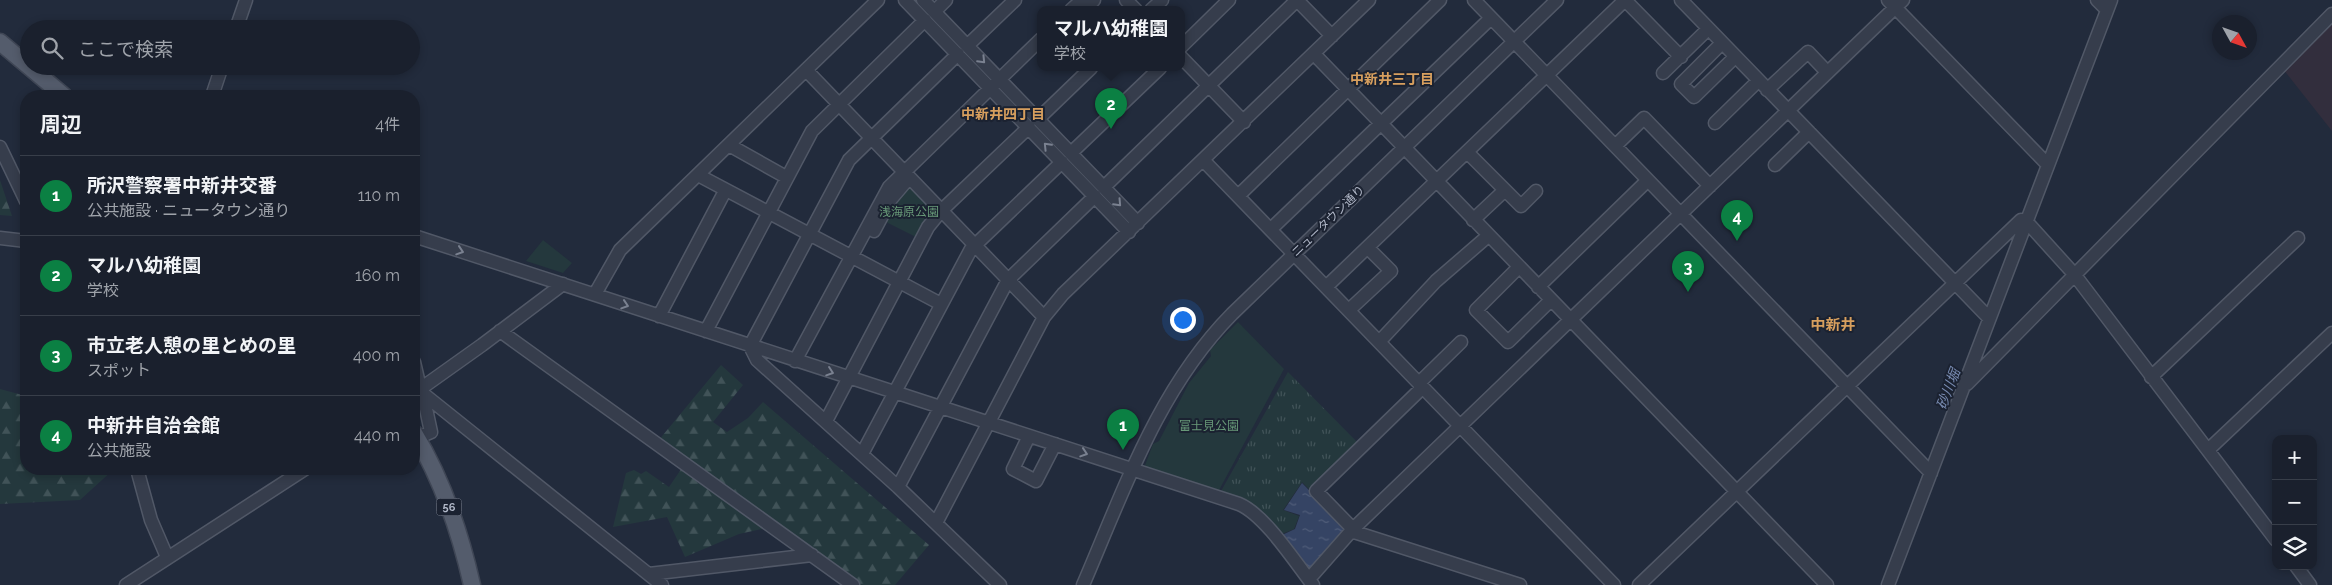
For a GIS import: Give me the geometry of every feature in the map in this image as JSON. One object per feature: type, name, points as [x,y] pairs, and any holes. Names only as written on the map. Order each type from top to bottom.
[{"type":"main road","points":[[0,42],[20,59]]},
{"type":"main road","points":[[39,75],[57,90]]},
{"type":"main road","name":"56","points":[[420,445],[447,501],[471,579]]},
{"type":"street","points":[[239,20],[246,0]]},
{"type":"street","points":[[595,294],[620,250],[878,0]]},
{"type":"street","points":[[905,0],[930,16],[1134,227]]},
{"type":"street","points":[[923,0],[930,16]]},
{"type":"street","points":[[706,331],[767,212],[812,131],[946,0]]},
{"type":"street","points":[[750,346],[849,160],[1015,0]]},
{"type":"street","points":[[1185,43],[1229,0]]},
{"type":"street","points":[[898,487],[1008,280],[1297,0],[1332,36]]},
{"type":"street","points":[[936,523],[1044,317],[1063,294],[1369,0]]},
{"type":"street","points":[[1239,195],[1440,0]]},
{"type":"street","points":[[1474,0],[1931,473]]},
{"type":"street","name":"ニュータウン通り","points":[[1083,585],[1161,409],[1189,364],[1225,321],[1557,0]]},
{"type":"street","points":[[1326,287],[1625,0],[1680,57]]},
{"type":"street","points":[[1681,0],[1989,318]]},
{"type":"street","points":[[1888,585],[2109,5],[2097,0]]},
{"type":"street","points":[[420,238],[1134,469],[1248,508],[1264,523],[1311,582],[1352,530],[1710,186],[1827,72],[1895,2],[2048,165]]},
{"type":"street","points":[[1963,388],[2332,14]]},
{"type":"street","points":[[1271,229],[1491,18]]},
{"type":"street","points":[[1663,73],[1708,29]]},
{"type":"street","points":[[799,362],[854,258],[907,175],[998,86],[1037,43]]},
{"type":"street","points":[[1722,43],[1681,84],[1694,97],[1735,57]]},
{"type":"street","points":[[1768,90],[1808,52],[1827,72]]},
{"type":"street","points":[[998,86],[1037,54]]},
{"type":"street","points":[[1314,54],[1823,584]]},
{"type":"street","points":[[1185,61],[1244,122]]},
{"type":"street","points":[[806,70],[1044,317]]},
{"type":"street","points":[[826,421],[928,227],[941,211],[1088,71]]},
{"type":"street","points":[[862,454],[971,249],[1157,71]]},
{"type":"street","points":[[214,90],[219,75]]},
{"type":"street","points":[[1714,123],[1758,81]]},
{"type":"street","points":[[1615,146],[1644,118],[1710,186]]},
{"type":"street","points":[[1774,165],[1809,132]]},
{"type":"street","points":[[729,145],[786,177]]},
{"type":"street","points":[[0,147],[20,189]]},
{"type":"street","points":[[1467,152],[1521,206],[1536,191]]},
{"type":"street","points":[[1203,160],[1239,195],[1614,585]]},
{"type":"street","points":[[698,175],[941,304]]},
{"type":"street","points":[[1538,287],[1648,181]]},
{"type":"street","points":[[1474,220],[1505,190]]},
{"type":"street","points":[[659,316],[725,191]]},
{"type":"street","points":[[1639,585],[2021,220],[2026,221],[2074,274],[2272,535]]},
{"type":"street","points":[[1379,342],[1436,280],[1488,236]]},
{"type":"street","points":[[0,238],[20,240]]},
{"type":"street","points":[[2151,377],[2298,238]]},
{"type":"street","points":[[1349,310],[1391,271],[1368,248]]},
{"type":"street","points":[[1519,267],[1476,310],[1508,342],[1551,300]]},
{"type":"street","points":[[420,393],[563,284]]},
{"type":"street","points":[[500,331],[853,585]]},
{"type":"street","points":[[2208,450],[2332,333]]},
{"type":"street","points":[[1461,342],[1316,491],[1352,530],[1520,585]]},
{"type":"street","points":[[750,346],[757,360],[898,487],[1000,585]]},
{"type":"street","points":[[420,393],[425,404],[431,432],[420,434]]},
{"type":"street","points":[[420,393],[662,585]]},
{"type":"street","points":[[1029,436],[1013,468],[1036,481],[1056,444]]},
{"type":"street","points":[[139,475],[152,520],[167,557]]},
{"type":"street","points":[[126,585],[296,475]]},
{"type":"street","points":[[649,574],[812,555]]},
{"type":"street","points":[[2299,570],[2310,585]]},
{"type":"street","points":[[471,579],[482,585]]},
{"type":"shaded area","points":[[2332,20],[2332,131],[2283,69]]},
{"type":"green space","points":[[0,180],[12,216],[0,215]]},
{"type":"green space","name":"浅海原公園","points":[[911,185],[935,210],[918,238],[882,220],[892,203]]},
{"type":"green space","points":[[543,240],[572,263],[563,273],[526,261]]},
{"type":"green space","name":"富士見公園","points":[[1238,322],[1284,369],[1217,494],[1144,468],[1153,444],[1159,441],[1189,383],[1211,356],[1210,350]]},
{"type":"green space","points":[[721,365],[743,385],[713,422],[727,432],[748,418],[763,402],[929,545],[895,585],[857,585],[776,526],[739,534],[685,557],[667,517],[613,527],[626,473],[634,470],[641,474],[646,471],[669,487],[686,462],[658,441]]},
{"type":"green space","points":[[1288,372],[1359,444],[1311,491],[1302,482],[1283,510],[1299,516],[1294,529],[1279,535],[1220,493]]},
{"type":"green space","points":[[0,389],[20,394],[20,475],[107,475],[80,500],[0,504]]},
{"type":"water","points":[[1302,483],[1342,524],[1344,534],[1311,570],[1307,569],[1280,536],[1295,529],[1300,515],[1284,510]]},
{"type":"place","name":"マルハ幼稚園","points":[[1111,129]]},
{"type":"place","name":"中新井自治会館","points":[[1737,241]]},
{"type":"place","name":"市立老人憩の里とめの里","points":[[1688,292]]},
{"type":"place","name":"所沢警察署中新井交番","points":[[1123,450]]},
{"type":"district","name":"中新井三丁目","points":[[1392,79]]},
{"type":"district","name":"中新井四丁目","points":[[1003,114]]},
{"type":"district","name":"中新井","points":[[1833,325]]},
{"type":"water label","name":"砂川堀","points":[[1948,389]]}]
